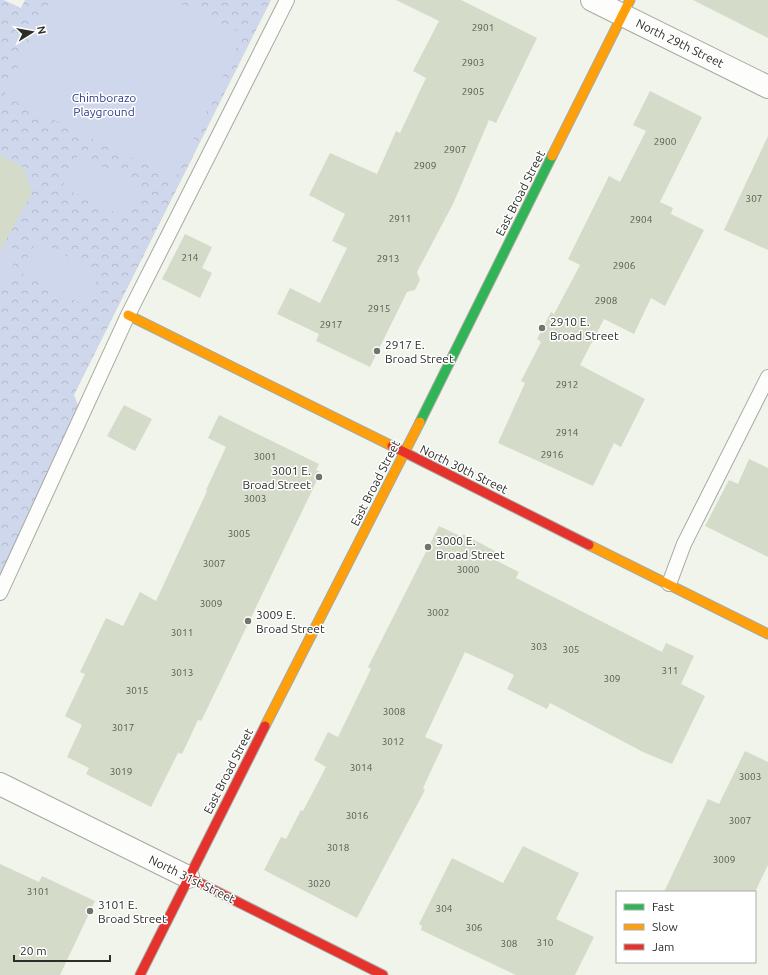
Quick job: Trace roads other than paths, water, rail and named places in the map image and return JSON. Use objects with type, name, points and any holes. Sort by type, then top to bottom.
[{"type":"main road","name":"East Broad Street","points":[[140,975],[188,877],[404,453],[626,8]]},
{"type":"main road","name":"North 30th Street","points":[[128,315],[768,634]]},
{"type":"main road","name":"North 31st Street","points":[[188,877],[383,975]]},
{"type":"street","name":"North 29th Street","points":[[592,0],[626,8],[768,87]]},
{"type":"street","name":"North 31st Street","points":[[0,784],[188,877]]},
{"type":"lane","points":[[0,593],[128,315],[287,0]]},
{"type":"lane","points":[[668,584],[684,544],[768,377]]},
{"type":"place","name":"2910 E. Broad Street","points":[[542,328]]},
{"type":"place","name":"2917 E. Broad Street","points":[[377,351]]},
{"type":"place","name":"3001 E. Broad Street","points":[[319,477]]},
{"type":"place","name":"3000 E. Broad Street","points":[[428,547]]},
{"type":"place","name":"3009 E. Broad Street","points":[[248,621]]},
{"type":"place","name":"3101 E. Broad Street","points":[[90,911]]},
{"type":"park label","name":"Chimborazo Playground","points":[[104,104]]}]
